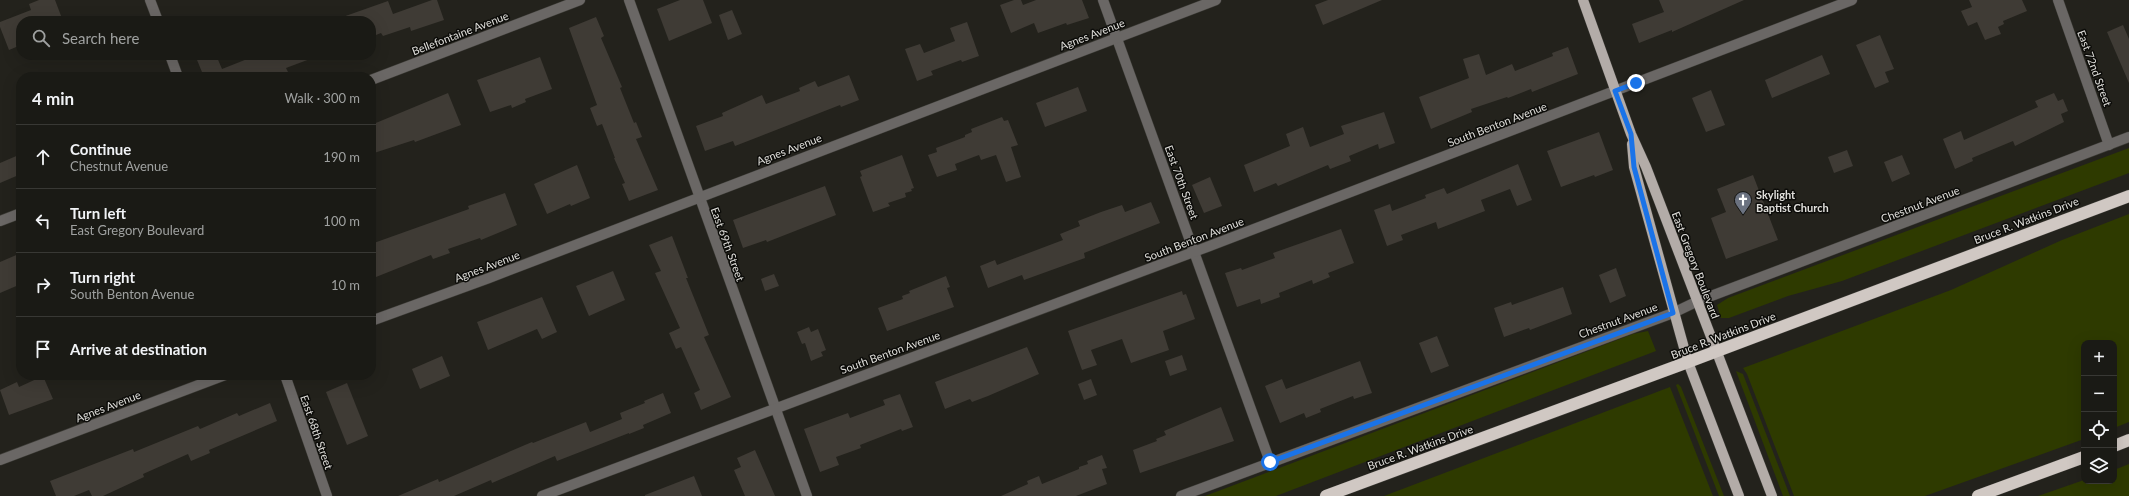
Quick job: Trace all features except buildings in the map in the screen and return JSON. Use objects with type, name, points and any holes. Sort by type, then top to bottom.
[{"type":"highway","name":"Bruce R. Watkins Drive","points":[[1326,496],[2129,196]]},
{"type":"highway","points":[[2117,445],[2129,440]]},
{"type":"highway","points":[[1978,496],[2081,458]]},
{"type":"main road","name":"East Gregory Boulevard","points":[[1583,0],[1631,134],[1646,167],[1772,496]]},
{"type":"main road","name":"East Gregory Boulevard","points":[[1631,134],[1634,167],[1673,313],[1688,362],[1740,496]]},
{"type":"street","points":[[150,0],[156,16]]},
{"type":"street","name":"Bellefontaine Avenue","points":[[376,78],[580,0]]},
{"type":"street","name":"East 69th Street","points":[[629,0],[698,197],[806,496]]},
{"type":"street","name":"East 70th Street","points":[[1103,0],[1270,462]]},
{"type":"street","name":"Agnes Avenue","points":[[376,319],[489,278],[1216,0]]},
{"type":"street","name":"South Benton Avenue","points":[[542,496],[1194,252],[1852,0]]},
{"type":"street","name":"East 72nd Street","points":[[2058,0],[2109,145]]},
{"type":"street","points":[[172,60],[176,72]]},
{"type":"street","name":"Chestnut Avenue","points":[[1181,496],[1673,313],[1698,301],[2129,137]]},
{"type":"street","points":[[0,221],[16,215]]},
{"type":"street","name":"Agnes Avenue","points":[[0,460],[212,380]]},
{"type":"street","name":"East 68th Street","points":[[287,380],[327,496]]},
{"type":"green space","points":[[2129,148],[2129,173],[1842,281],[1788,296],[1729,318],[1721,318],[1717,305],[1728,298]]},
{"type":"green space","points":[[2129,214],[2129,422],[2117,427],[2117,340],[2081,340],[2081,440],[1925,496],[1794,496],[1747,374],[1743,368],[1951,290],[2062,240]]},
{"type":"green space","points":[[1648,331],[1656,351],[1276,496],[1205,496],[1633,334]]},
{"type":"green space","points":[[1736,371],[1743,374],[1790,496],[1783,496]]},
{"type":"green space","points":[[1678,384],[1681,387],[1724,496],[1719,496],[1676,385]]},
{"type":"green space","points":[[1670,387],[1713,496],[1384,496]]},
{"type":"green space","points":[[2129,464],[2129,496],[2038,496],[2081,481],[2081,484],[2117,484],[2117,469]]},
{"type":"place","name":"Skylight Baptist Church","points":[[1743,215]]},
{"type":"route","points":[[1270,462],[1673,313],[1634,167],[1631,134],[1615,91],[1636,83]]}]
